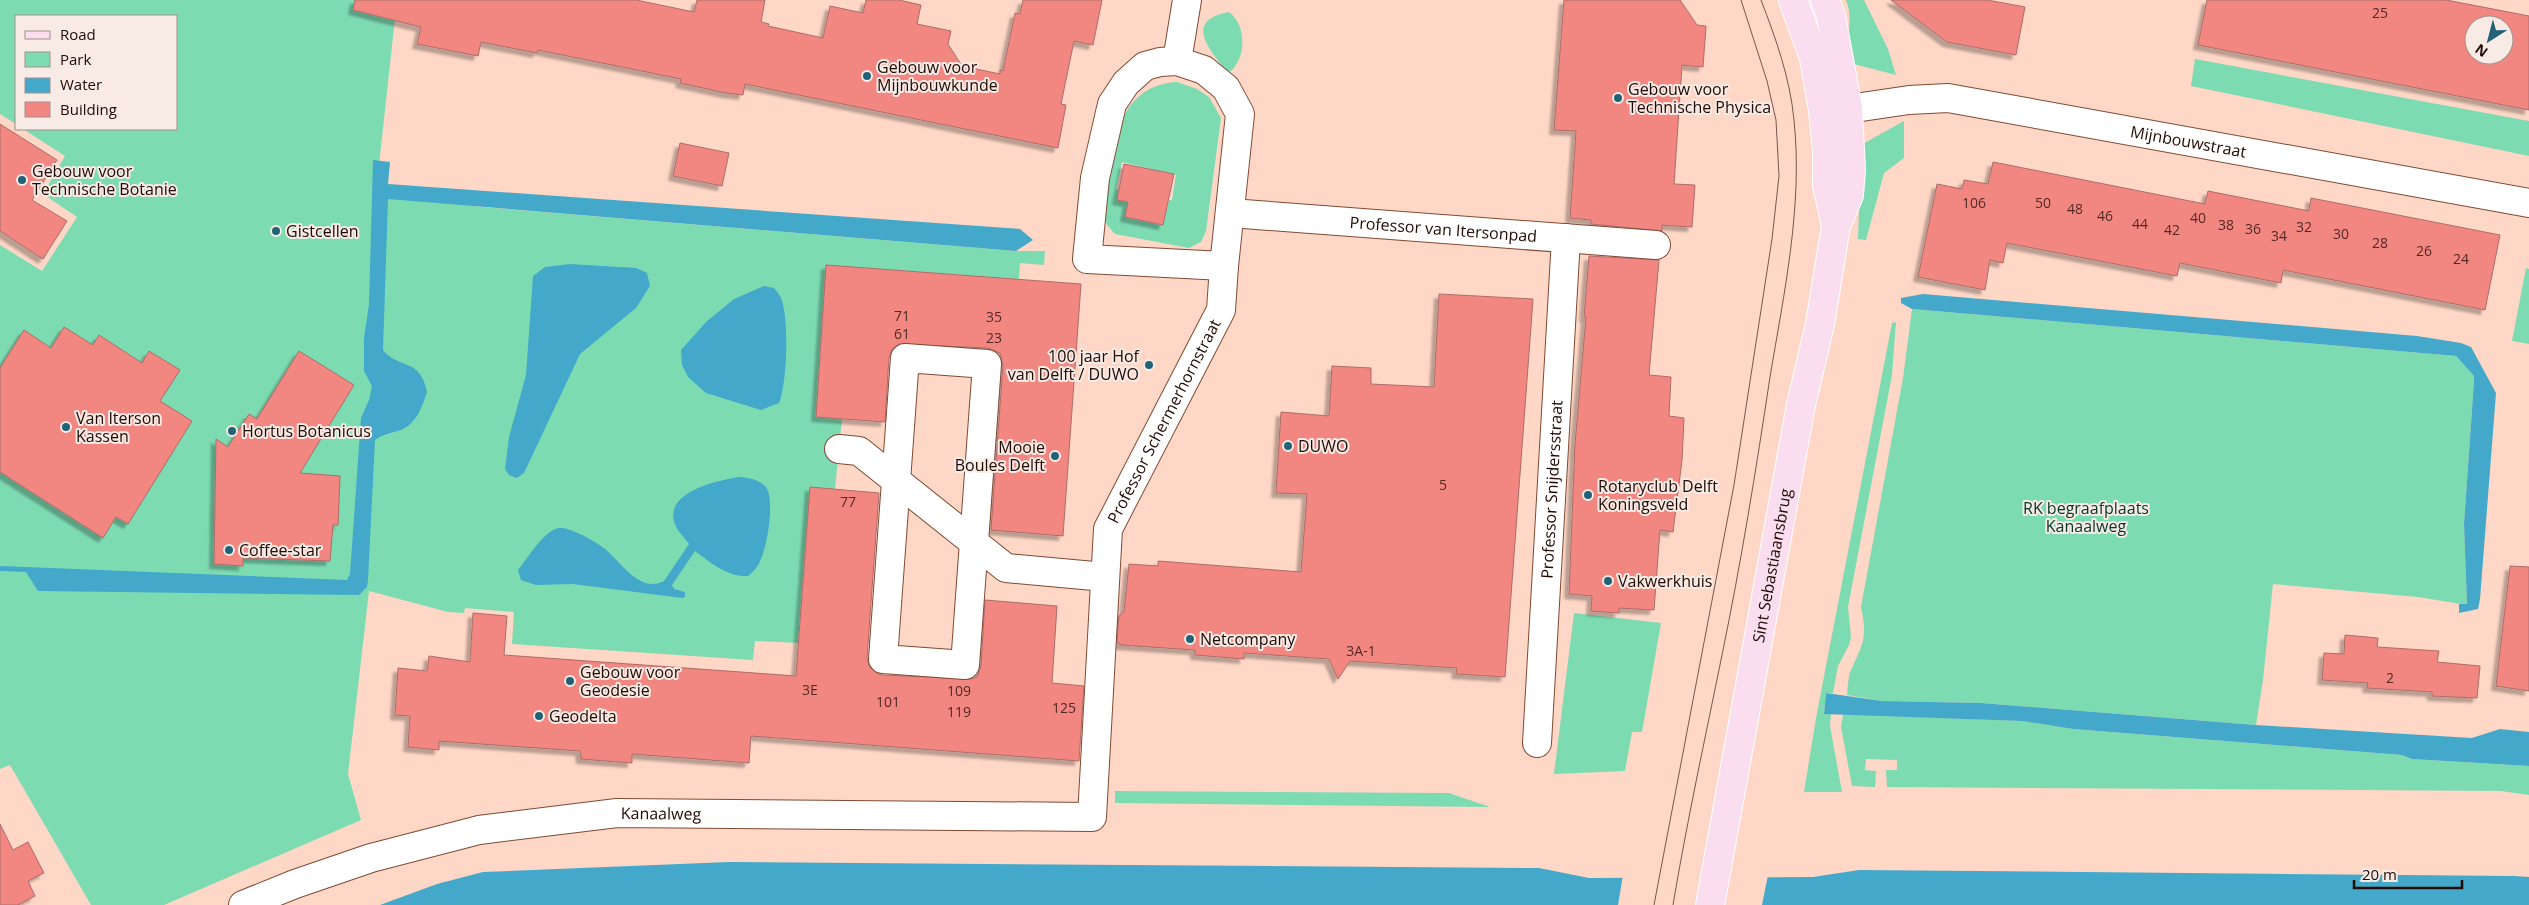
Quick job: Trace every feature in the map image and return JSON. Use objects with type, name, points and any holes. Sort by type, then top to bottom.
[{"type":"main road","points":[[1793,0],[1814,58],[1836,109]]},
{"type":"main road","points":[[1825,0],[1831,16],[1836,109]]},
{"type":"main road","name":"Sint Sebastiaansbrug","points":[[1710,905],[1801,405],[1820,324],[1836,226],[1849,195],[1851,170],[1836,109]]},
{"type":"street","points":[[1187,0],[1178,61],[1160,62],[1145,66],[1126,83],[1112,104],[1095,178],[1087,259],[1224,266]]},
{"type":"street","name":"Professor Schermerhornstraat","points":[[1092,817],[1108,529],[1221,310],[1240,114],[1226,88],[1219,82],[1204,70],[1178,61]]},
{"type":"street","name":"Mijnbouwstraat","points":[[1836,109],[1909,100],[1948,98],[2529,203]]},
{"type":"street","name":"Professor van Itersonpad","points":[[1230,212],[1656,245]]},
{"type":"street","name":"Professor Snijdersstraat","points":[[1537,743],[1566,238]]},
{"type":"street","points":[[905,358],[987,364],[965,665],[883,659],[896,481],[905,358]]},
{"type":"street","points":[[839,449],[859,451],[1006,568],[1105,577]]},
{"type":"street","name":"Kanaalweg","points":[[243,905],[295,884],[371,858],[480,830],[617,813],[1092,817]]},
{"type":"green space","name":"Hortus Botanicus","points":[[0,0],[397,0],[376,192],[482,207],[1016,251],[1045,251],[1044,265],[1020,263],[1019,279],[826,265],[816,417],[842,419],[835,489],[810,488],[798,643],[755,641],[753,660],[512,644],[514,612],[465,608],[464,613],[448,612],[369,591],[348,774],[361,820],[164,905],[91,905],[10,765],[0,769],[0,245],[42,271],[77,217],[43,194],[65,156],[25,130],[178,130],[178,15],[15,15],[15,123],[0,114]]},
{"type":"green space","points":[[1846,0],[1864,0],[1888,49],[1896,75],[1850,63],[1848,55],[1849,16]]},
{"type":"green space","points":[[1229,12],[1239,24],[1242,49],[1236,65],[1231,71],[1227,71],[1207,45],[1204,28],[1207,22],[1215,16]]},
{"type":"green space","points":[[2195,59],[2529,121],[2529,156],[2191,86]]},
{"type":"green space","points":[[1177,82],[1197,89],[1209,97],[1221,118],[1206,231],[1201,242],[1189,248],[1115,234],[1107,225],[1104,214],[1109,172],[1118,130],[1126,112],[1138,97],[1155,87]],"holes":[[[1122,162],[1176,175],[1172,200],[1169,200],[1163,225],[1125,217],[1128,202],[1117,200],[1119,190],[1116,189]]]},
{"type":"green space","points":[[1904,121],[1904,158],[1884,173],[1866,240],[1858,239],[1861,145]]},
{"type":"green space","points":[[2526,268],[2529,269],[2529,344],[2512,341]]},
{"type":"green space","name":"RK begraafplaats Kanaalweg","points":[[1912,309],[2456,356],[2474,376],[2464,524],[2467,605],[2418,597],[2273,584],[2263,680],[2256,725],[1981,703],[1882,701],[1847,695],[1850,674],[1863,639],[1864,626],[1861,607],[1903,378]]},
{"type":"green space","points":[[1896,322],[1892,375],[1848,607],[1851,637],[1838,666],[1833,693],[1826,693],[1824,713],[1831,714],[1830,726],[1842,792],[1804,792],[1816,718],[1892,323]]},
{"type":"green space","points":[[1574,613],[1661,623],[1642,732],[1632,732],[1625,771],[1554,774]]},
{"type":"green space","points":[[1843,714],[2022,721],[2073,729],[2402,755],[2412,759],[2529,766],[2529,795],[2501,791],[1887,787],[1886,770],[1897,770],[1897,760],[1866,759],[1865,770],[1876,771],[1875,787],[1852,786],[1841,727]]},
{"type":"green space","points":[[1115,791],[1449,793],[1490,807],[1115,803]]},
{"type":"water","points":[[373,160],[390,162],[388,184],[1020,229],[1033,240],[1016,251],[388,199],[383,350],[389,356],[408,365],[419,373],[424,381],[427,392],[421,409],[407,427],[375,440],[368,580],[367,587],[359,595],[38,591],[26,572],[0,571],[0,566],[347,580],[350,574],[361,418],[369,400],[372,386],[364,371],[364,338],[369,304]]},
{"type":"water","points":[[570,264],[636,268],[647,273],[650,286],[636,308],[580,354],[524,473],[517,478],[509,475],[505,469],[509,437],[526,375],[533,276],[545,267]]},
{"type":"water","points":[[764,286],[774,288],[781,299],[786,323],[786,352],[784,382],[779,403],[761,410],[706,393],[688,377],[682,365],[681,350],[706,322],[734,299]]},
{"type":"water","points":[[1923,294],[2417,336],[2461,343],[2471,347],[2496,393],[2478,609],[2459,613],[2459,604],[2467,604],[2464,524],[2474,376],[2456,356],[1912,309],[1901,303],[1901,298]]},
{"type":"water","points":[[739,477],[753,479],[765,486],[770,501],[768,534],[763,554],[757,567],[748,576],[726,572],[695,551],[672,585],[674,589],[685,592],[685,597],[682,598],[573,584],[536,585],[521,580],[518,570],[534,548],[553,530],[562,528],[598,544],[639,580],[655,584],[664,581],[689,544],[678,530],[674,521],[674,511],[678,502],[696,489],[708,484]]},
{"type":"water","points":[[1826,693],[1882,701],[1981,703],[2256,725],[2472,738],[2500,729],[2529,732],[2529,766],[2412,759],[2402,755],[2073,729],[2022,721],[1824,714]]},
{"type":"water","points":[[729,862],[1539,868],[1589,878],[1813,877],[1859,870],[2514,876],[2529,877],[2529,905],[380,905],[437,884],[483,872]]},
{"type":"pier","points":[[1623,875],[1768,875],[1762,905],[1618,905]]},
{"type":"building","name":"Gebouw voor Mijnbouwkunde","points":[[355,0],[636,0],[694,12],[697,0],[765,0],[761,22],[769,24],[768,26],[823,38],[830,6],[863,13],[866,0],[899,0],[921,5],[917,24],[951,31],[948,44],[962,66],[1000,74],[1000,70],[1003,71],[1015,13],[1020,14],[1023,0],[1102,0],[1093,45],[1074,41],[1061,104],[1066,105],[1058,148],[745,84],[743,95],[726,93],[680,83],[681,79],[538,50],[537,53],[481,42],[478,56],[417,44],[421,27],[353,10]]},
{"type":"building","name":"Gebouw voor Technische Physica","points":[[1564,0],[1680,0],[1697,25],[1706,26],[1703,67],[1682,65],[1674,184],[1695,185],[1692,227],[1662,225],[1662,231],[1591,224],[1591,220],[1570,218],[1576,131],[1554,130]]},
{"type":"building","points":[[1891,0],[1987,0],[2025,7],[2016,55],[1947,42]]},
{"type":"building","points":[[2207,0],[2446,0],[2529,16],[2529,110],[2198,45]]},
{"type":"building","name":"Gebouw voor Technische Botanie","points":[[0,124],[57,160],[32,200],[67,221],[43,259],[0,231]]},
{"type":"building","points":[[680,143],[729,153],[722,186],[673,176]]},
{"type":"building","points":[[1993,162],[2205,204],[2208,191],[2309,211],[2311,198],[2500,235],[2485,310],[2283,270],[2281,283],[2180,263],[2177,276],[2007,243],[2003,263],[1990,260],[1985,290],[1918,277],[1937,184],[1962,189],[1964,180],[1988,184]]},
{"type":"building","points":[[1124,164],[1174,174],[1163,225],[1125,217],[1128,202],[1117,200]]},
{"type":"building","points":[[1589,256],[1659,260],[1649,375],[1671,377],[1669,416],[1684,418],[1682,460],[1673,532],[1660,530],[1654,610],[1619,608],[1619,613],[1591,611],[1592,596],[1569,594],[1575,444],[1586,317],[1584,317]]},
{"type":"building","points":[[826,265],[1081,284],[1063,536],[991,530],[1003,365],[1000,353],[988,348],[899,344],[892,349],[889,357],[885,422],[816,417]]},
{"type":"building","points":[[1439,294],[1533,299],[1505,677],[1456,674],[1457,668],[1350,661],[1338,679],[1329,659],[1244,653],[1244,659],[1195,655],[1195,650],[1121,645],[1117,641],[1119,616],[1124,612],[1129,564],[1158,566],[1158,561],[1301,572],[1307,494],[1276,493],[1281,412],[1329,416],[1332,366],[1371,368],[1371,384],[1434,387]]},
{"type":"building","name":"Van Iterson Kassen","points":[[64,327],[93,345],[99,335],[142,363],[149,351],[180,370],[160,401],[192,421],[128,524],[116,517],[103,538],[0,472],[0,368],[24,330],[51,348]]},
{"type":"building","points":[[299,351],[354,385],[300,473],[340,476],[338,525],[333,525],[330,561],[243,558],[243,566],[214,564],[216,439],[228,447],[249,414],[257,419]]},
{"type":"building","points":[[810,487],[879,493],[867,658],[869,666],[875,672],[882,675],[971,679],[977,677],[981,666],[985,600],[1057,606],[1052,683],[1084,686],[1079,761],[751,736],[749,763],[632,754],[632,763],[581,759],[580,751],[439,741],[439,750],[408,747],[410,716],[395,715],[398,668],[427,671],[429,656],[470,662],[473,613],[507,616],[504,655],[796,676]]},
{"type":"building","points":[[2510,566],[2529,567],[2529,691],[2496,686]]},
{"type":"building","points":[[2345,635],[2378,638],[2377,647],[2439,651],[2437,662],[2480,666],[2477,698],[2432,696],[2432,692],[2367,688],[2368,683],[2322,680],[2324,653],[2344,654]]},
{"type":"building","points":[[0,824],[13,850],[28,842],[44,873],[28,881],[35,896],[18,905],[0,905]]},
{"type":"tram line","points":[[1654,905],[1734,485],[1772,239],[1779,176],[1776,120],[1767,81],[1741,0]]},
{"type":"tram line","points":[[1673,905],[1742,551],[1791,249],[1796,185],[1794,120],[1782,59],[1761,0]]},
{"type":"place","name":"Gebouw voor Mijnbouwkunde","points":[[867,76]]},
{"type":"place","name":"Gebouw voor Technische Physica","points":[[1618,98]]},
{"type":"place","name":"Gebouw voor Technische Botanie","points":[[22,180]]},
{"type":"place","name":"Gistcellen","points":[[276,231]]},
{"type":"place","name":"100 jaar Hof van Delft / DUWO","points":[[1149,365]]},
{"type":"place","name":"Van Iterson Kassen","points":[[66,427]]},
{"type":"place","name":"Hortus Botanicus","points":[[232,431]]},
{"type":"place","name":"DUWO","points":[[1288,446]]},
{"type":"place","name":"Mooie Boules Delft","points":[[1055,456]]},
{"type":"place","name":"Rotaryclub Delft Koningsveld","points":[[1588,495]]},
{"type":"place","name":"Coffee-star","points":[[229,550]]},
{"type":"place","name":"Vakwerkhuis","points":[[1608,581]]},
{"type":"place","name":"Netcompany","points":[[1190,639]]},
{"type":"place","name":"Gebouw voor Geodesie","points":[[570,681]]},
{"type":"place","name":"Geodelta","points":[[539,716]]}]
